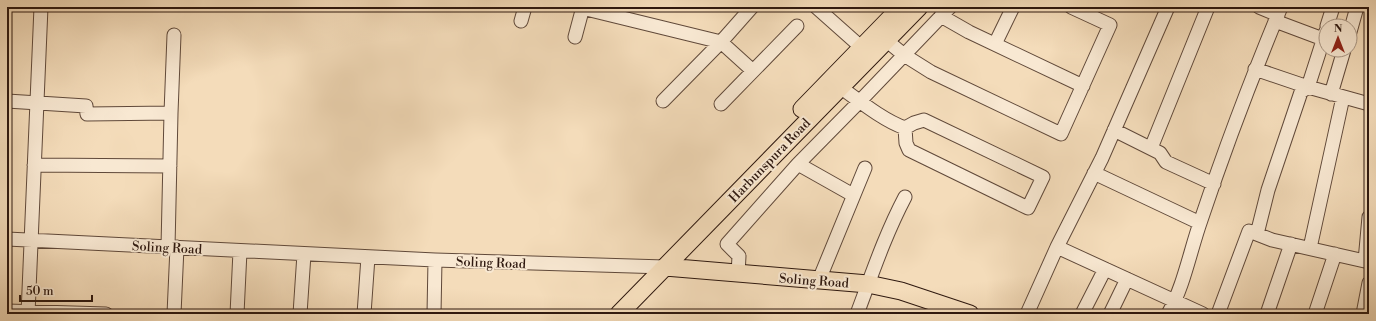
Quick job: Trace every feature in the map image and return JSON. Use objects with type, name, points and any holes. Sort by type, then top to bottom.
[{"type":"main road","name":"Harbunspura Road","points":[[619,314],[659,267],[861,47],[901,7]]},
{"type":"main road","name":"Harbunspura Road","points":[[605,314],[659,267],[919,7]]},
{"type":"main road","name":"Soling Road","points":[[659,267],[868,284],[901,291],[970,314]]},
{"type":"street","points":[[28,313],[41,7]]},
{"type":"street","points":[[521,21],[525,7]]},
{"type":"street","points":[[663,101],[721,42],[752,7]]},
{"type":"street","points":[[816,7],[861,47]]},
{"type":"street","points":[[995,44],[1013,7]]},
{"type":"street","points":[[886,40],[904,55],[931,72],[1061,134],[1110,25],[1071,7]]},
{"type":"street","points":[[1027,314],[1114,130],[1168,7]]},
{"type":"street","points":[[1151,148],[1208,7]]},
{"type":"street","points":[[1259,7],[1318,32]]},
{"type":"street","points":[[1331,18],[1334,7]]},
{"type":"street","points":[[1354,18],[1357,7]]},
{"type":"street","points":[[1364,7],[1369,9]]},
{"type":"street","points":[[575,37],[582,8],[721,42],[753,71]]},
{"type":"street","points":[[738,274],[739,256],[727,244],[798,164],[945,12],[968,32],[1083,86]]},
{"type":"street","points":[[1168,314],[1175,302],[1200,223],[1255,69],[1278,14]]},
{"type":"street","points":[[721,104],[797,26]]},
{"type":"street","points":[[174,35],[170,166],[174,314]]},
{"type":"street","points":[[1257,234],[1268,190],[1301,92],[1308,87],[1318,56]]},
{"type":"street","points":[[1310,248],[1343,58]]},
{"type":"street","points":[[1255,69],[1337,96],[1369,104]]},
{"type":"street","points":[[840,87],[905,128]]},
{"type":"street","points":[[7,101],[86,106],[87,114],[171,113]]},
{"type":"street","points":[[924,120],[1043,177],[1028,208],[909,150],[904,136],[905,128],[924,120]]},
{"type":"street","points":[[1114,130],[1160,153],[1166,162],[1214,184]]},
{"type":"street","points":[[798,164],[853,195]]},
{"type":"street","points":[[34,165],[170,166]]},
{"type":"street","points":[[819,280],[865,168]]},
{"type":"street","points":[[1094,173],[1200,223]]},
{"type":"street","points":[[857,314],[886,236],[905,197]]},
{"type":"street","points":[[1218,314],[1249,231],[1272,240],[1367,262],[1369,217]]},
{"type":"street","name":"Soling Road","points":[[7,239],[435,260],[659,267]]},
{"type":"street","points":[[1267,314],[1291,244]]},
{"type":"street","points":[[1057,248],[1203,314]]},
{"type":"street","points":[[237,314],[240,250]]},
{"type":"street","points":[[300,314],[304,254]]},
{"type":"street","points":[[1315,314],[1335,254]]},
{"type":"street","points":[[364,314],[368,257]]},
{"type":"street","points":[[434,314],[435,260]]},
{"type":"street","points":[[1082,314],[1105,269]]},
{"type":"street","points":[[1110,314],[1127,279]]},
{"type":"street","points":[[1363,314],[1369,283]]},
{"type":"street","points":[[7,310],[28,313],[106,314]]}]
